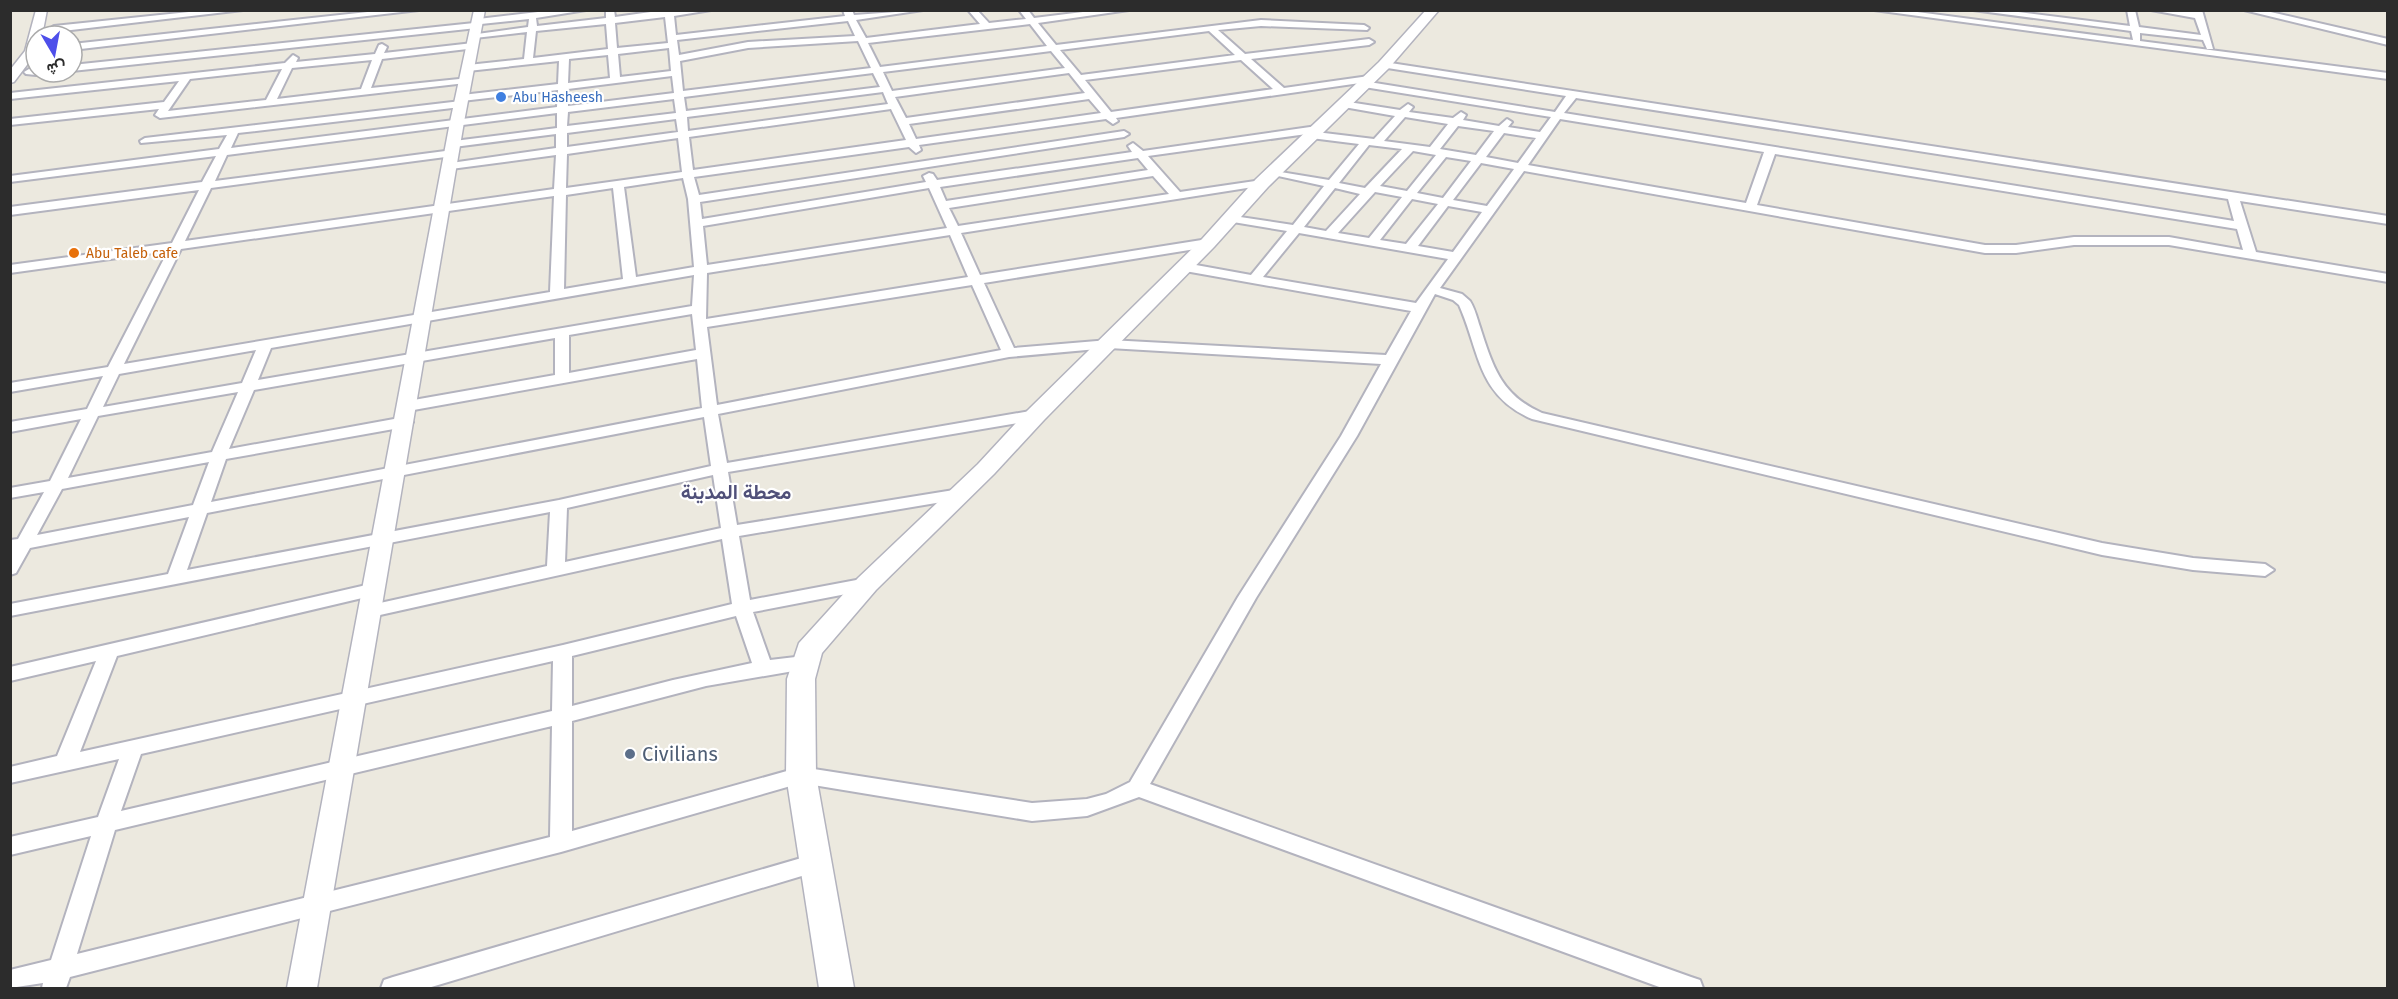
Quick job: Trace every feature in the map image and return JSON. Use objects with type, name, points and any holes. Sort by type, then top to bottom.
[{"type":"main road","points":[[836,988],[801,775],[801,680],[808,650],[867,584],[960,494],[1185,267],[1268,178],[1372,76],[1433,10]]},
{"type":"street","points":[[84,25],[239,10]]},
{"type":"street","points":[[84,46],[415,10]]},
{"type":"street","points":[[10,96],[380,56],[534,13],[582,10]]},
{"type":"street","points":[[84,67],[384,35],[477,28],[531,29],[610,16],[707,10]]},
{"type":"street","points":[[10,179],[222,152],[463,94],[528,61],[614,51],[849,14],[919,10]]},
{"type":"street","points":[[972,10],[987,27]]},
{"type":"street","points":[[1023,10],[1052,48],[1176,195]]},
{"type":"street","points":[[674,59],[757,44],[862,40],[1125,10]]},
{"type":"street","points":[[1878,10],[2388,76]]},
{"type":"street","points":[[1977,10],[2207,38]]},
{"type":"street","points":[[2068,10],[2069,35]]},
{"type":"street","points":[[2130,10],[2138,44]]},
{"type":"street","points":[[2155,10],[2199,14],[2212,54]]},
{"type":"street","points":[[2248,10],[2388,42]]},
{"type":"street","points":[[218,31],[229,12]]},
{"type":"street","points":[[669,12],[688,174],[694,199],[701,270],[699,317],[710,409],[742,608],[763,666]]},
{"type":"street","points":[[1999,12],[2001,26]]},
{"type":"street","points":[[528,61],[534,13]]},
{"type":"street","points":[[849,14],[978,279],[1009,353]]},
{"type":"street","points":[[610,16],[615,80]]},
{"type":"street","points":[[160,115],[365,91],[463,94],[563,108],[1251,23],[1365,28]]},
{"type":"street","points":[[269,47],[280,25]]},
{"type":"street","points":[[302,988],[357,696],[383,537],[397,471],[463,94],[477,28]]},
{"type":"street","points":[[1211,28],[1280,90]]},
{"type":"street","points":[[752,29],[757,44]]},
{"type":"street","points":[[365,91],[380,56],[384,35]]},
{"type":"street","points":[[10,211],[453,154],[562,130],[681,115],[1369,42]]},
{"type":"street","points":[[270,102],[301,44]]},
{"type":"street","points":[[558,295],[564,57]]},
{"type":"street","points":[[10,79],[24,63]]},
{"type":"street","points":[[145,141],[234,131],[463,94],[563,87],[676,73]]},
{"type":"street","points":[[1254,280],[1331,184],[1439,73]]},
{"type":"street","points":[[10,269],[1372,76],[1439,73],[2388,220]]},
{"type":"street","points":[[1372,76],[1420,93],[1471,102],[2242,226]]},
{"type":"street","points":[[131,163],[160,115],[187,77]]},
{"type":"street","points":[[10,90],[24,78]]},
{"type":"street","points":[[1372,242],[1487,80]]},
{"type":"street","points":[[1409,249],[1448,202],[1532,88]]},
{"type":"street","points":[[10,981],[561,843],[801,775],[1032,812],[1050,812],[1115,801],[1137,788],[1247,597],[1349,436],[1419,308],[1434,290],[1454,256],[1522,167],[1573,94]]},
{"type":"street","points":[[902,122],[1093,95]]},
{"type":"street","points":[[1342,104],[1543,136]]},
{"type":"street","points":[[10,122],[167,105]]},
{"type":"street","points":[[453,154],[561,151],[893,106]]},
{"type":"street","points":[[10,569],[17,545],[56,485],[234,131]]},
{"type":"street","points":[[696,224],[933,184],[1139,153],[1314,132],[1480,159],[1985,249],[2016,249],[2074,241],[2158,241],[2250,253],[2388,278]]},
{"type":"street","points":[[694,199],[1124,134]]},
{"type":"street","points":[[1329,235],[1410,147]]},
{"type":"street","points":[[1750,208],[1770,151]]},
{"type":"street","points":[[943,205],[1157,172]]},
{"type":"street","points":[[10,388],[701,270],[1176,195],[1268,178],[1331,184],[1490,210]]},
{"type":"street","points":[[618,184],[630,282]]},
{"type":"street","points":[[2233,196],[2250,253]]},
{"type":"street","points":[[1231,218],[1454,256]]},
{"type":"street","points":[[10,427],[562,334],[978,279],[1208,243]]},
{"type":"street","points":[[1185,267],[1419,308]]},
{"type":"street","points":[[1434,290],[1455,296],[1465,304],[1482,354],[1503,396],[1517,409],[1537,416],[2102,549],[2193,564],[2265,570]]},
{"type":"street","points":[[562,334],[562,378]]},
{"type":"street","points":[[17,545],[710,409],[1009,353],[1109,344],[1391,360]]},
{"type":"street","points":[[176,577],[219,455],[265,345]]},
{"type":"street","points":[[10,493],[219,455],[562,378],[704,353]]},
{"type":"street","points":[[10,610],[559,505],[719,470],[1036,415]]},
{"type":"street","points":[[371,611],[729,532],[960,494]]},
{"type":"street","points":[[556,571],[559,505]]},
{"type":"street","points":[[10,775],[357,696],[564,652],[742,608],[867,584]]},
{"type":"street","points":[[10,674],[375,589]]},
{"type":"street","points":[[65,763],[110,649]]},
{"type":"street","points":[[561,843],[564,652]]},
{"type":"street","points":[[10,846],[562,716],[709,678],[763,666],[804,663]]},
{"type":"street","points":[[54,988],[106,823],[133,748]]},
{"type":"street","points":[[1137,788],[1691,988]]},
{"type":"street","points":[[393,988],[815,863]]},
{"type":"place","name":"Abu Hasheesh","points":[[501,97]]},
{"type":"place","name":"Abu Taleb cafe","points":[[74,253]]},
{"type":"place","name":"Civilians","points":[[630,754]]},
{"type":"district","name":"محطة المدينة","points":[[736,492]]}]
